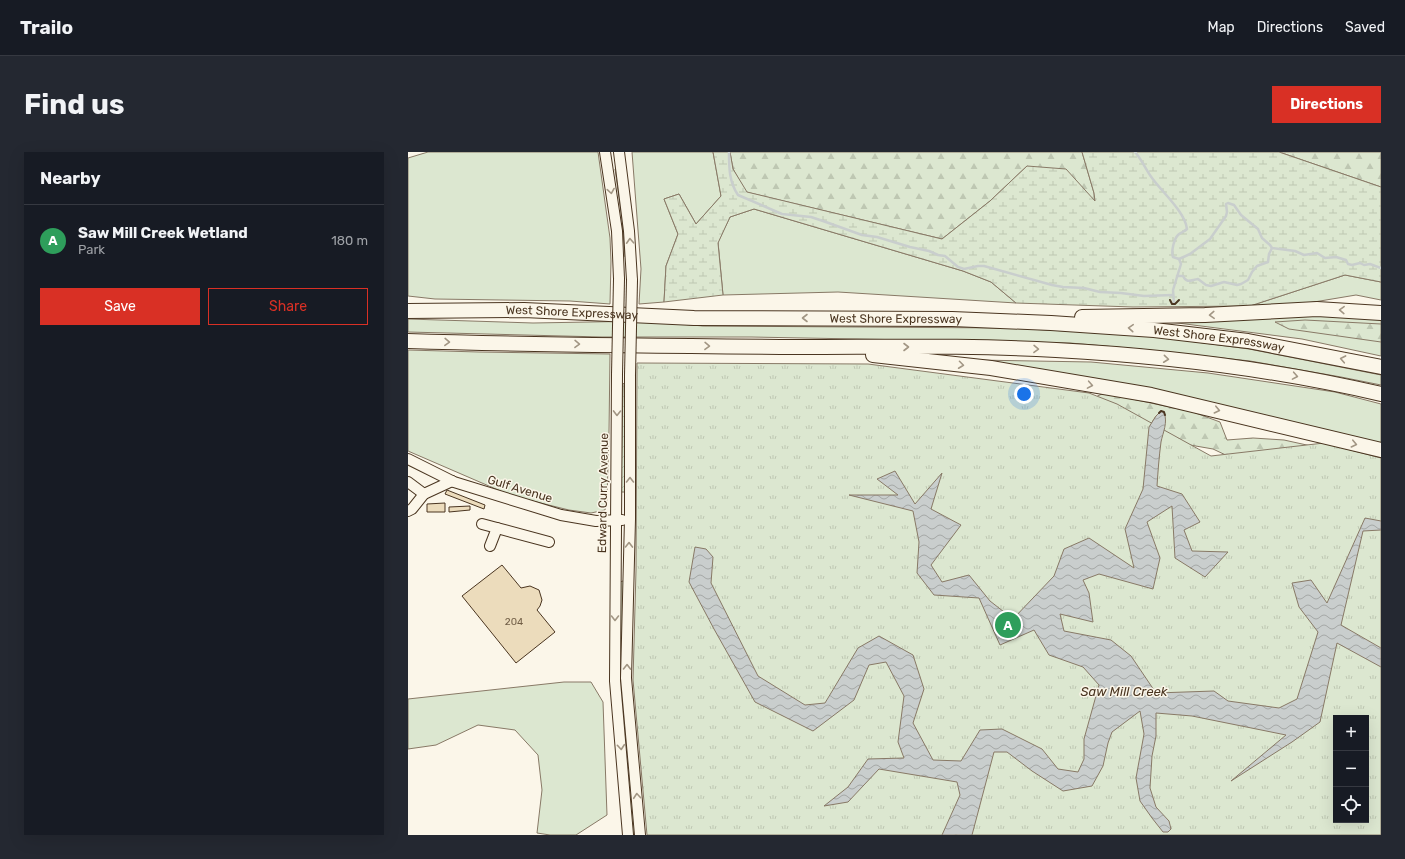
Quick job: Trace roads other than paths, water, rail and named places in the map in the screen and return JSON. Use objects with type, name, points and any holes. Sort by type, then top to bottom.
[{"type":"highway","points":[[408,301],[437,306],[524,310]]},
{"type":"highway","points":[[952,318],[1205,315],[1317,309],[1381,313]]},
{"type":"highway","name":"West Shore Expressway","points":[[408,310],[524,310],[694,318],[952,318],[1154,330],[1248,341],[1381,367]]},
{"type":"highway","name":"West Shore Expressway","points":[[408,341],[797,347],[942,347],[1055,350],[1152,357],[1246,368],[1338,384],[1381,394]]},
{"type":"highway","points":[[797,347],[991,368],[1152,395],[1381,450]]},
{"type":"street","name":"Edward Curry Avenue","points":[[606,152],[617,231],[619,279],[615,520],[615,681],[628,835]]},
{"type":"street","points":[[620,152],[629,231],[632,280],[630,375],[630,519],[626,678],[640,835]]},
{"type":"street","name":"Gulf Avenue","points":[[408,459],[452,481],[561,516],[596,522],[630,519]]},
{"type":"street","points":[[408,511],[412,509],[424,494],[452,481]]},
{"type":"street","points":[[408,482],[424,494]]},
{"type":"street","points":[[482,524],[549,542]]},
{"type":"street","points":[[490,546],[497,528]]},
{"type":"water","name":"Saw Mill Creek","points":[[1161,411],[1164,412],[1165,424],[1161,442],[1157,486],[1182,494],[1200,522],[1184,530],[1192,551],[1228,552],[1205,577],[1175,558],[1172,506],[1147,522],[1160,558],[1153,589],[1099,574],[1083,580],[1089,593],[1093,622],[1060,614],[1064,631],[1111,640],[1131,656],[1156,693],[1214,691],[1228,701],[1279,708],[1297,699],[1318,632],[1299,607],[1292,583],[1311,580],[1327,603],[1365,518],[1381,521],[1381,530],[1363,531],[1341,625],[1381,648],[1381,667],[1337,643],[1320,722],[1231,781],[1286,735],[1192,716],[1156,713],[1156,736],[1152,756],[1150,788],[1156,807],[1169,821],[1171,829],[1168,832],[1163,832],[1140,801],[1136,778],[1144,734],[1140,711],[1112,732],[1103,766],[1092,786],[1063,791],[1032,771],[1007,752],[994,752],[972,835],[942,835],[960,795],[957,782],[879,769],[848,802],[824,806],[848,787],[868,759],[904,758],[898,742],[904,696],[886,662],[869,665],[854,700],[813,731],[755,702],[689,582],[695,547],[706,549],[713,557],[711,583],[758,676],[805,705],[825,703],[858,648],[879,636],[913,655],[924,689],[913,723],[933,760],[961,761],[980,730],[1002,729],[1042,749],[1058,769],[1078,772],[1084,759],[1084,739],[1099,685],[1083,667],[1049,655],[1034,630],[1000,645],[979,598],[934,595],[917,573],[919,542],[913,511],[849,495],[898,495],[877,479],[895,471],[915,504],[942,473],[931,509],[961,525],[931,565],[942,582],[969,575],[990,601],[1013,619],[1054,576],[1064,549],[1089,538],[1134,568],[1125,529],[1143,489],[1149,427]]},
{"type":"waterway","points":[[729,152],[729,169],[731,180],[738,195],[782,214],[811,217],[862,235],[877,237],[929,251],[945,256],[958,267],[964,269],[984,266],[1052,285],[1084,288],[1100,292],[1144,296],[1173,295]]},
{"type":"waterway","points":[[1135,152],[1152,178],[1178,209],[1187,229],[1179,234],[1174,242],[1172,254],[1173,257],[1179,259],[1181,264],[1173,290],[1174,304]]},
{"type":"waterway","points":[[1179,259],[1190,254],[1210,239],[1226,216],[1226,204],[1228,203],[1234,205],[1241,215],[1258,229],[1262,238],[1272,248],[1295,251],[1304,255],[1317,253],[1325,258],[1336,257],[1346,260],[1348,264],[1352,265],[1360,263],[1364,265],[1370,264],[1381,268]]},
{"type":"waterway","points":[[1177,276],[1183,276],[1188,281],[1198,279],[1206,285],[1211,286],[1224,282],[1237,285],[1241,284],[1248,280],[1257,266],[1268,262],[1269,254],[1272,248]]},
{"type":"place","name":"Saw Mill Creek Wetland","points":[[1008,625]]}]
